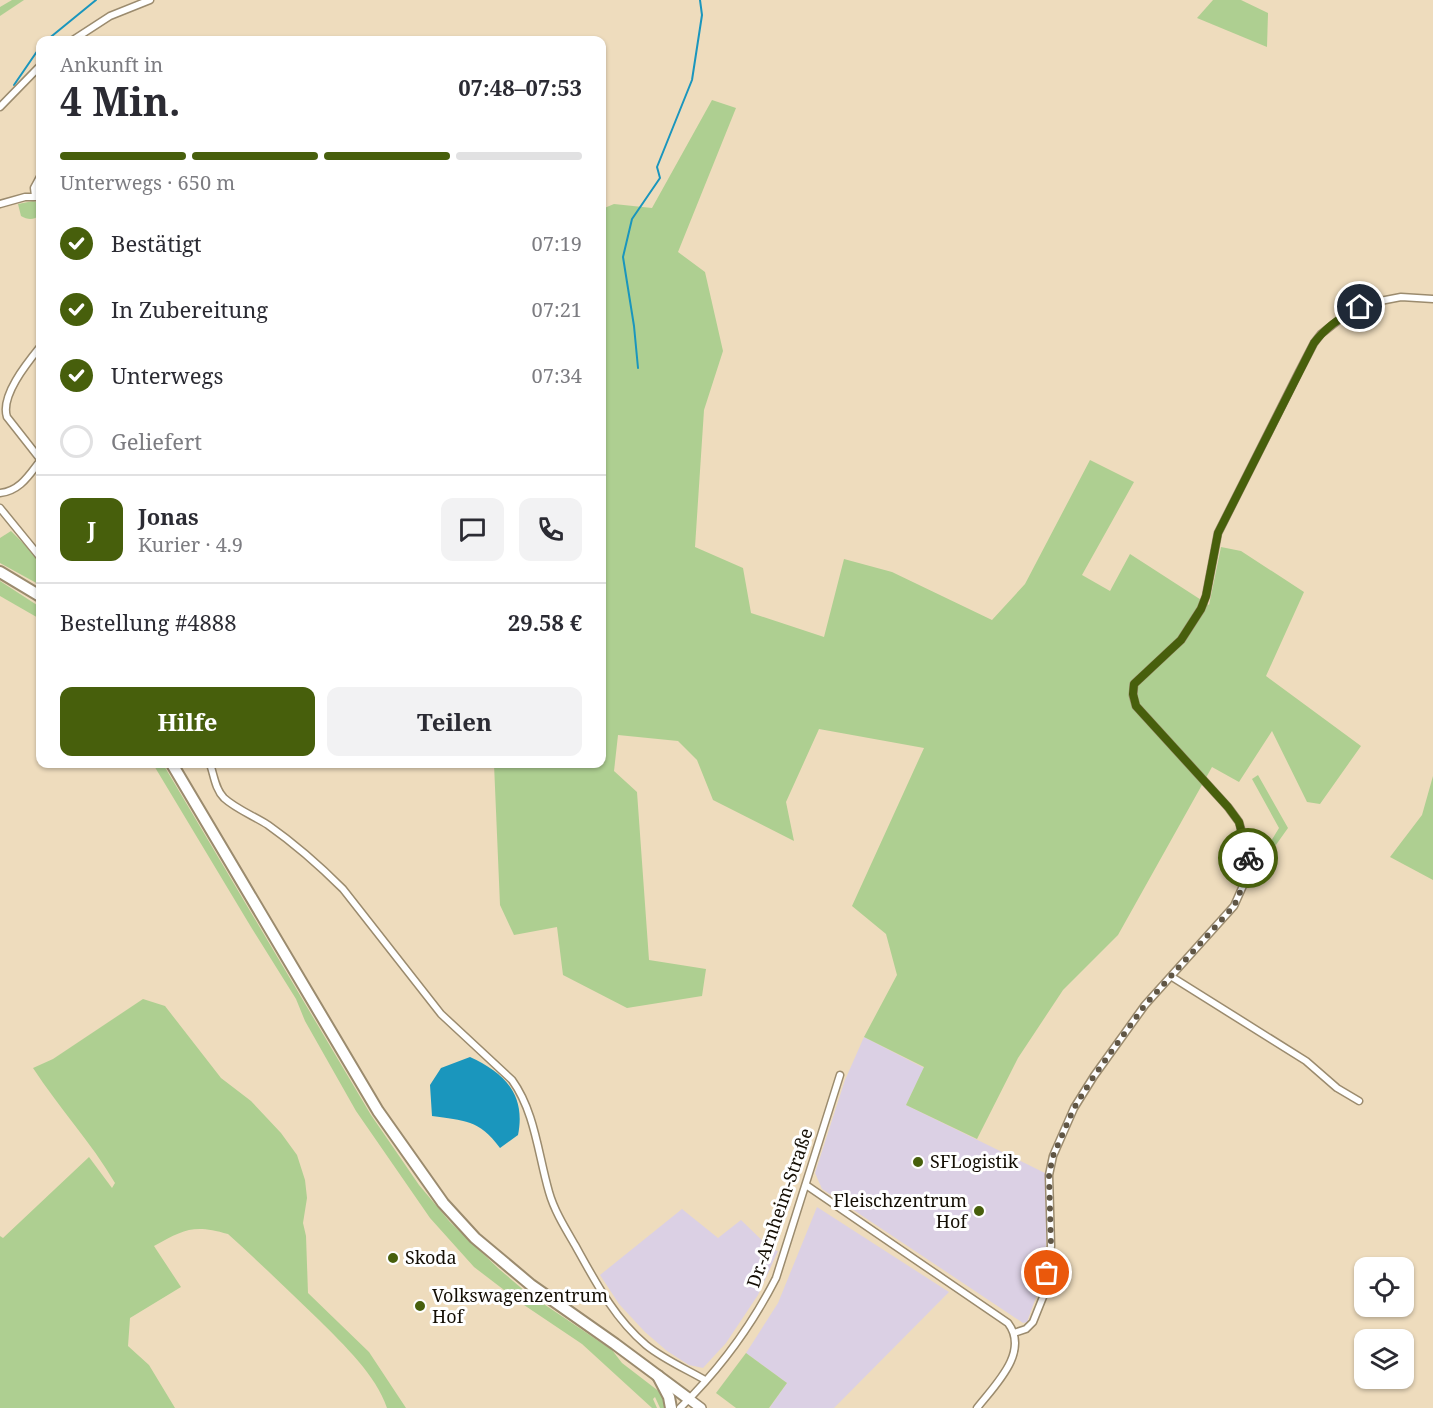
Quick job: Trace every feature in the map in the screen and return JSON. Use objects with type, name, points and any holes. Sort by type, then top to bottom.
[{"type":"highway","points":[[0,572],[36,594]]},
{"type":"highway","points":[[174,768],[378,1111],[443,1203],[475,1238],[519,1276],[689,1399]]},
{"type":"highway","points":[[656,1373],[669,1396],[671,1408]]},
{"type":"main road","points":[[689,1399],[701,1408]]},
{"type":"street","points":[[79,36],[110,16],[150,0]]},
{"type":"street","points":[[0,107],[36,70]]},
{"type":"street","points":[[0,204],[15,199],[36,197]]},
{"type":"street","points":[[1345,292],[1360,307]]},
{"type":"street","points":[[1014,1333],[1026,1329],[1033,1322],[1043,1297],[1051,1246],[1049,1175],[1053,1156],[1074,1108],[1145,1005],[1234,906],[1246,879],[1248,858],[1239,822],[1136,706],[1133,694],[1134,684],[1181,640],[1201,609],[1206,596],[1218,533],[1321,333],[1335,321],[1360,307],[1375,302],[1401,297],[1433,300]]},
{"type":"street","points":[[36,353],[7,398],[5,409],[8,417],[36,455]]},
{"type":"street","points":[[0,493],[18,487],[36,465]]},
{"type":"street","points":[[0,508],[36,552]]},
{"type":"street","points":[[211,768],[214,780],[225,798],[309,856],[343,889],[441,1014],[512,1080],[521,1092],[527,1107],[550,1196],[564,1227],[593,1278],[616,1313],[647,1346],[705,1380]]},
{"type":"street","points":[[1172,976],[1306,1061],[1337,1088],[1359,1101]]},
{"type":"street","name":"Dr.-Arnheim-Straße","points":[[680,1408],[746,1329],[776,1278],[840,1075]]},
{"type":"street","points":[[806,1185],[1008,1323],[1017,1341],[1015,1353],[1000,1379],[977,1408]]},
{"type":"shaded area","points":[[864,1037],[924,1068],[906,1105],[1047,1174],[1045,1257],[1039,1289],[1027,1322],[1023,1323],[822,1189],[815,1173],[845,1080]]},
{"type":"shaded area","points":[[817,1207],[949,1292],[834,1408],[771,1408],[787,1383],[746,1353],[778,1303]]},
{"type":"shaded area","points":[[682,1209],[718,1238],[741,1220],[771,1249],[778,1251],[758,1295],[726,1343],[703,1368],[689,1365],[667,1351],[645,1332],[619,1304],[600,1275]]},
{"type":"green space","points":[[12,0],[24,0],[0,16],[0,7]]},
{"type":"green space","points":[[1213,0],[1241,0],[1268,13],[1267,47],[1197,18]]},
{"type":"green space","points":[[712,100],[736,108],[678,252],[705,272],[723,351],[704,410],[695,547],[743,568],[751,613],[824,637],[844,559],[892,572],[992,620],[1025,584],[1090,460],[1134,482],[1082,575],[1110,591],[1130,554],[1209,605],[1221,547],[1241,551],[1304,592],[1266,676],[1361,746],[1320,804],[1307,802],[1272,731],[1239,782],[1212,767],[1118,935],[1063,990],[1018,1058],[977,1139],[906,1105],[924,1067],[864,1037],[897,975],[886,934],[852,906],[924,748],[819,729],[786,802],[794,841],[713,800],[697,760],[678,741],[618,735],[614,771],[637,792],[649,960],[706,969],[702,996],[627,1008],[563,975],[557,927],[514,935],[500,905],[494,768],[606,768],[606,207],[614,204],[652,208]]},
{"type":"green space","points":[[36,202],[36,217],[31,219],[21,216],[18,204]]},
{"type":"green space","points":[[11,531],[36,556],[36,583],[0,563],[0,538]]},
{"type":"green space","points":[[0,581],[36,604],[36,617],[0,596]]},
{"type":"green space","points":[[155,768],[165,768],[371,1115],[419,1185],[450,1222],[499,1269],[526,1292],[612,1350],[622,1363],[665,1396],[667,1408],[660,1408],[655,1397],[653,1399],[657,1408],[652,1408],[582,1344],[521,1303],[474,1267],[430,1218],[356,1111],[305,1021],[296,999]]},
{"type":"green space","points":[[1258,775],[1288,828],[1266,859],[1262,856],[1279,828],[1252,779]]},
{"type":"green space","points":[[1433,776],[1433,880],[1390,857],[1422,815]]},
{"type":"green space","points":[[143,999],[165,1006],[221,1078],[251,1101],[281,1133],[297,1155],[305,1180],[307,1198],[303,1223],[306,1236],[308,1293],[369,1352],[406,1408],[387,1408],[375,1384],[349,1350],[228,1234],[198,1229],[182,1232],[154,1246],[181,1287],[130,1318],[128,1346],[149,1365],[175,1408],[0,1408],[0,1236],[3,1238],[89,1157],[112,1188],[115,1183],[96,1153],[33,1068],[53,1059]]},
{"type":"green space","points":[[746,1353],[787,1383],[769,1408],[736,1408],[716,1393]]},
{"type":"water","points":[[470,1057],[503,1078],[516,1097],[520,1121],[518,1135],[500,1148],[478,1126],[432,1116],[430,1085],[441,1068]]},
{"type":"waterway","points":[[52,36],[96,0]]},
{"type":"waterway","points":[[638,368],[623,257],[632,219],[660,178],[657,167],[692,80],[702,15],[700,0]]},
{"type":"waterway","points":[[14,85],[36,53]]},
{"type":"way so far","points":[[1047,1273],[1051,1246],[1049,1175],[1053,1156],[1074,1108],[1145,1005],[1234,906],[1246,879],[1248,858]]},
{"type":"place","name":"SFLogistik","points":[[918,1162]]},
{"type":"place","name":"Fleischzentrum Hof","points":[[979,1211]]},
{"type":"place","name":"Skoda","points":[[393,1258]]},
{"type":"place","name":"Volkswagenzentrum Hof","points":[[420,1306]]},
{"type":"route","points":[[1248,858],[1239,822],[1136,706],[1133,694],[1134,684],[1181,640],[1201,609],[1206,596],[1218,533],[1314,343],[1321,333],[1335,321],[1360,307]]}]
